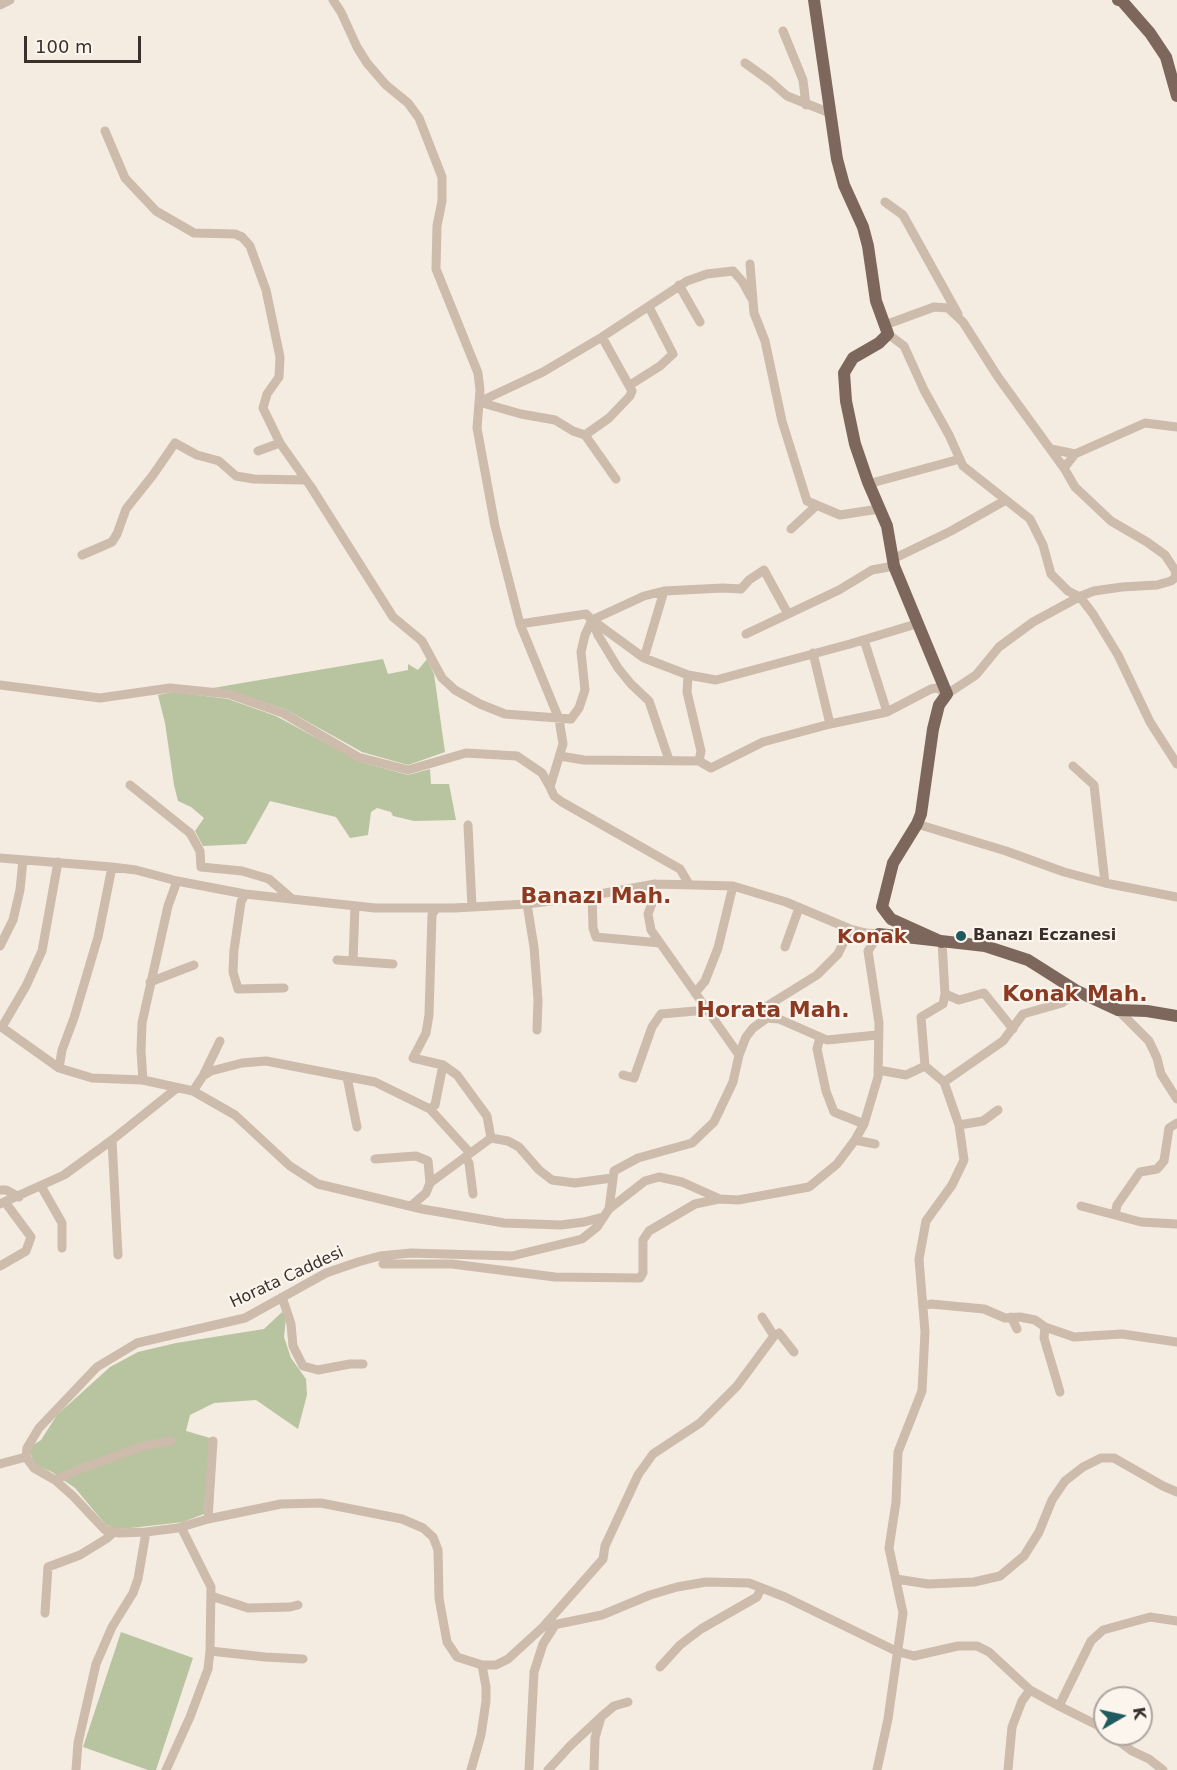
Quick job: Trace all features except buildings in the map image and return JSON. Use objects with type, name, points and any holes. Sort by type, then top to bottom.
[{"type":"main road","points":[[814,0],[837,159],[844,185],[868,246],[876,301],[886,330],[879,343],[853,358],[844,373],[846,400],[855,444],[868,484],[887,526],[893,563],[916,624],[947,694],[939,705],[933,729],[921,814],[893,862],[882,907],[891,919],[942,942]]},
{"type":"main road","points":[[1118,0],[1150,33],[1166,57],[1177,96]]},
{"type":"main road","points":[[873,934],[985,946],[1028,960],[1077,991],[1118,1010],[1147,1011],[1177,1016]]},
{"type":"street","points":[[0,5],[10,0]]},
{"type":"street","points":[[333,0],[367,63],[386,85],[408,103],[419,118],[442,177],[442,201],[436,226],[436,269],[478,373],[477,428],[495,526],[520,624],[559,719],[563,744],[550,787]]},
{"type":"street","points":[[783,32],[803,80],[806,105]]},
{"type":"street","points":[[745,63],[787,96],[830,113]]},
{"type":"street","points":[[105,131],[125,178],[156,212],[194,233],[235,234],[242,237],[250,246],[266,290],[280,357],[279,377],[267,394],[263,408],[280,443],[393,617],[422,642],[442,678],[455,690],[480,704],[505,714],[571,719],[579,708],[585,690],[581,652],[592,620],[644,596],[664,591],[741,589],[749,580],[764,570],[788,614]]},
{"type":"street","points":[[560,756],[584,760],[699,761],[711,768],[764,741],[887,712],[931,689],[937,688],[947,694],[976,675],[999,647],[1034,622],[1080,597],[1104,590],[1157,585],[1177,577],[1165,555],[1111,521],[1074,487],[1064,468],[962,321],[903,215],[885,202]]},
{"type":"street","points":[[750,264],[754,313],[765,341],[782,421],[807,501],[840,515],[879,509]]},
{"type":"street","points":[[479,402],[543,372],[603,337],[679,285],[707,274],[733,271],[742,281],[752,299]]},
{"type":"street","points":[[679,285],[700,322]]},
{"type":"street","points":[[630,385],[674,354],[649,307]]},
{"type":"street","points":[[962,321],[948,308],[934,307],[886,330],[904,346],[963,466],[1030,519],[1043,545],[1051,574],[1068,591],[1080,597],[1093,614],[1118,655],[1150,722],[1177,764]]},
{"type":"street","points":[[585,435],[609,418],[632,391],[603,337]]},
{"type":"street","points":[[479,402],[521,414],[555,420],[585,435],[616,479]]},
{"type":"street","points":[[1064,468],[1075,454],[1145,423],[1177,427]]},
{"type":"street","points":[[82,555],[112,542],[126,508],[175,443],[197,455],[219,461],[236,476],[254,479],[306,480]]},
{"type":"street","points":[[258,451],[280,443]]},
{"type":"street","points":[[1051,449],[1075,454]]},
{"type":"street","points":[[868,484],[960,459]]},
{"type":"street","points":[[746,634],[839,590],[872,570],[893,563],[1006,500]]},
{"type":"street","points":[[790,529],[816,506]]},
{"type":"street","points":[[644,657],[664,591]]},
{"type":"street","points":[[520,624],[586,614],[644,657],[688,675],[716,680],[916,624]]},
{"type":"street","points":[[592,620],[598,635],[618,668],[649,701],[656,716],[669,760]]},
{"type":"street","points":[[864,640],[887,712]]},
{"type":"street","points":[[813,653],[830,724]]},
{"type":"street","points":[[688,675],[687,692],[701,751],[699,761]]},
{"type":"street","points":[[0,685],[100,698],[170,688],[229,694],[283,713],[358,757],[408,770],[466,753],[518,756],[542,773],[554,796],[562,802],[680,869],[690,884]]},
{"type":"street","points":[[1073,766],[1094,785],[1105,883]]},
{"type":"street","points":[[130,785],[190,833],[200,851],[201,867],[243,871],[269,879],[293,899]]},
{"type":"street","points":[[917,824],[1006,851],[1064,872],[1105,883],[1177,897]]},
{"type":"street","points":[[468,825],[472,907]]},
{"type":"street","points":[[0,858],[136,870],[177,881],[245,894],[375,908],[527,904],[655,884],[733,886],[799,908],[850,929],[873,934],[868,951],[879,1023],[878,1077],[864,1124],[855,1140],[837,1164],[809,1187],[738,1200],[720,1199],[695,1204],[648,1231],[644,1240],[643,1273],[640,1278],[555,1277],[452,1264],[383,1264]]},
{"type":"street","points":[[0,946],[13,920],[20,890],[23,860]]},
{"type":"street","points":[[58,862],[42,951],[26,986],[1,1027],[59,1068],[92,1078],[143,1080],[193,1091],[235,1115],[290,1166],[318,1184],[411,1206],[504,1223],[561,1225],[603,1217]]},
{"type":"street","points":[[59,1068],[62,1050],[98,937],[112,867]]},
{"type":"street","points":[[143,1080],[142,1023],[168,906],[177,881]]},
{"type":"street","points":[[655,884],[654,898],[648,914],[651,930],[739,1054]]},
{"type":"street","points":[[695,993],[705,981],[718,948],[733,886]]},
{"type":"street","points":[[245,894],[241,902],[234,950],[233,972],[238,989],[284,988]]},
{"type":"street","points":[[592,895],[593,928],[596,937],[660,943]]},
{"type":"street","points":[[527,904],[534,947],[538,1000],[537,1030]]},
{"type":"street","points":[[353,961],[355,906]]},
{"type":"street","points":[[436,908],[432,915],[426,1033],[413,1058],[443,1065],[457,1075],[487,1116],[491,1138]]},
{"type":"street","points":[[785,947],[799,908]]},
{"type":"street","points":[[767,1018],[767,1006],[817,975],[838,954],[850,929]]},
{"type":"street","points":[[877,1770],[888,1719],[903,1613],[889,1548],[896,1502],[898,1452],[922,1391],[925,1332],[919,1259],[926,1221],[952,1185],[964,1160],[959,1125],[944,1082],[925,1066],[921,1017],[943,1004],[945,994],[942,942]]},
{"type":"street","points":[[337,960],[393,964]]},
{"type":"street","points":[[150,982],[194,965]]},
{"type":"street","points":[[944,1082],[1003,1041],[1023,1014],[1062,1003],[1077,991]]},
{"type":"street","points":[[945,994],[959,1000],[984,993],[1013,1029]]},
{"type":"street","points":[[623,1075],[634,1078],[652,1027],[661,1014],[707,1010]]},
{"type":"street","points":[[1118,1010],[1149,1041],[1161,1074],[1177,1100]]},
{"type":"street","points":[[609,1209],[614,1172],[638,1158],[693,1143],[714,1122],[733,1082],[739,1054],[746,1036],[767,1018],[779,1019],[827,1041],[878,1035]]},
{"type":"street","points":[[820,1038],[817,1050],[826,1091],[834,1112],[864,1124]]},
{"type":"street","points":[[193,1091],[220,1041]]},
{"type":"street","points":[[202,1076],[210,1071],[234,1065],[266,1061],[375,1082],[430,1109],[468,1155],[473,1194]]},
{"type":"street","points":[[430,1109],[435,1105],[443,1065]]},
{"type":"street","points":[[878,1070],[906,1075],[925,1066]]},
{"type":"street","points":[[347,1077],[357,1127]]},
{"type":"street","points":[[0,1266],[26,1251],[31,1237],[3,1203],[64,1175],[177,1088]]},
{"type":"street","points":[[959,1125],[983,1121],[998,1110]]},
{"type":"street","points":[[1115,1215],[1117,1205],[1140,1172],[1157,1169],[1164,1161],[1169,1128],[1177,1123]]},
{"type":"street","points":[[430,1183],[491,1138],[508,1141],[519,1147],[539,1170],[552,1180],[574,1183],[612,1178]]},
{"type":"street","points":[[112,1140],[118,1255]]},
{"type":"street","points":[[855,1140],[875,1144]]},
{"type":"street","points":[[375,1159],[416,1156],[428,1161],[430,1183],[426,1193],[411,1206]]},
{"type":"street","name":"Horata Caddesi","points":[[26,1457],[27,1448],[39,1428],[98,1367],[137,1343],[245,1318],[326,1273],[381,1256],[411,1253],[512,1256],[582,1239],[597,1227],[609,1209],[645,1181],[659,1177],[682,1182],[720,1199]]},
{"type":"street","points":[[41,1186],[62,1223],[62,1248]]},
{"type":"street","points":[[0,1190],[6,1190],[18,1197]]},
{"type":"street","points":[[1081,1206],[1142,1222],[1177,1224]]},
{"type":"street","points":[[282,1296],[291,1324],[293,1346],[303,1366],[318,1370],[363,1364]]},
{"type":"street","points":[[923,1306],[931,1304],[984,1310],[1005,1317],[1035,1320],[1074,1337],[1122,1334],[1177,1342]]},
{"type":"street","points":[[762,1317],[774,1336]]},
{"type":"street","points":[[1011,1317],[1017,1329]]},
{"type":"street","points":[[1045,1326],[1044,1338],[1060,1392]]},
{"type":"street","points":[[0,1464],[26,1457],[34,1468],[55,1480],[105,1530],[114,1532],[146,1532],[181,1527],[281,1504],[321,1503],[402,1519],[423,1528],[434,1537],[438,1550],[439,1598],[447,1642],[457,1657],[482,1665],[496,1665],[508,1659],[543,1628],[603,1559],[605,1546],[638,1475],[653,1454],[700,1423],[737,1386],[774,1336],[779,1334],[794,1352]]},
{"type":"street","points":[[208,1519],[213,1441]]},
{"type":"street","points":[[55,1480],[144,1446],[171,1442]]},
{"type":"street","points":[[896,1579],[928,1584],[974,1582],[1000,1576],[1024,1556],[1039,1532],[1052,1500],[1065,1481],[1083,1467],[1101,1458],[1114,1458],[1177,1492]]},
{"type":"street","points":[[166,1770],[183,1735],[204,1678],[210,1650],[211,1587],[181,1527]]},
{"type":"street","points":[[45,1613],[48,1567],[80,1555],[114,1532]]},
{"type":"street","points":[[76,1770],[78,1743],[96,1664],[112,1627],[134,1593],[146,1532]]},
{"type":"street","points":[[881,1560],[892,1565]]},
{"type":"street","points":[[543,1628],[602,1615],[650,1595],[678,1587],[706,1582],[749,1583],[785,1597],[896,1651],[914,1656],[958,1646],[977,1646],[989,1652],[1030,1690],[1093,1723]]},
{"type":"street","points":[[660,1667],[680,1645],[701,1629],[757,1597],[760,1588]]},
{"type":"street","points":[[211,1596],[248,1608],[298,1605]]},
{"type":"street","points":[[1059,1706],[1091,1641],[1103,1630],[1150,1617],[1177,1621]]},
{"type":"street","points":[[529,1770],[534,1672],[543,1644],[555,1625]]},
{"type":"street","points":[[210,1650],[303,1659]]},
{"type":"street","points":[[471,1770],[482,1735],[486,1701],[482,1665]]},
{"type":"street","points":[[1008,1770],[1012,1727],[1022,1701],[1030,1690]]},
{"type":"street","points":[[548,1770],[601,1718],[614,1707],[628,1702]]},
{"type":"street","points":[[594,1770],[595,1738],[601,1718]]},
{"type":"street","points":[[1125,1746],[1163,1770]]},
{"type":"green space","points":[[383,659],[388,674],[408,670],[408,664],[418,670],[427,659],[434,674],[445,752],[408,765],[362,752],[285,709],[232,691],[213,688]]},
{"type":"green space","points":[[173,692],[228,699],[276,716],[361,762],[408,775],[430,769],[431,784],[449,784],[456,820],[414,821],[393,816],[391,812],[377,808],[371,812],[368,835],[350,838],[336,817],[270,801],[246,844],[203,846],[195,831],[204,818],[191,807],[178,801],[174,785],[165,723],[158,695]]},
{"type":"green space","points":[[282,1312],[286,1317],[284,1337],[291,1358],[306,1379],[307,1395],[298,1429],[256,1400],[214,1403],[190,1415],[186,1431],[210,1438],[204,1514],[183,1522],[114,1528],[106,1525],[75,1488],[52,1472],[36,1465],[30,1452],[33,1445],[41,1440],[57,1415],[110,1367],[138,1352],[176,1343],[264,1329]]},
{"type":"green space","points":[[121,1632],[193,1658],[156,1770],[148,1770],[83,1747]]},
{"type":"place","name":"Banazı Eczanesi","points":[[961,936]]},
{"type":"district","name":"Banazı Mah.","points":[[596,897]]},
{"type":"district","name":"Konak","points":[[872,938]]},
{"type":"district","name":"Konak Mah.","points":[[1075,995]]},
{"type":"district","name":"Horata Mah.","points":[[773,1011]]}]
